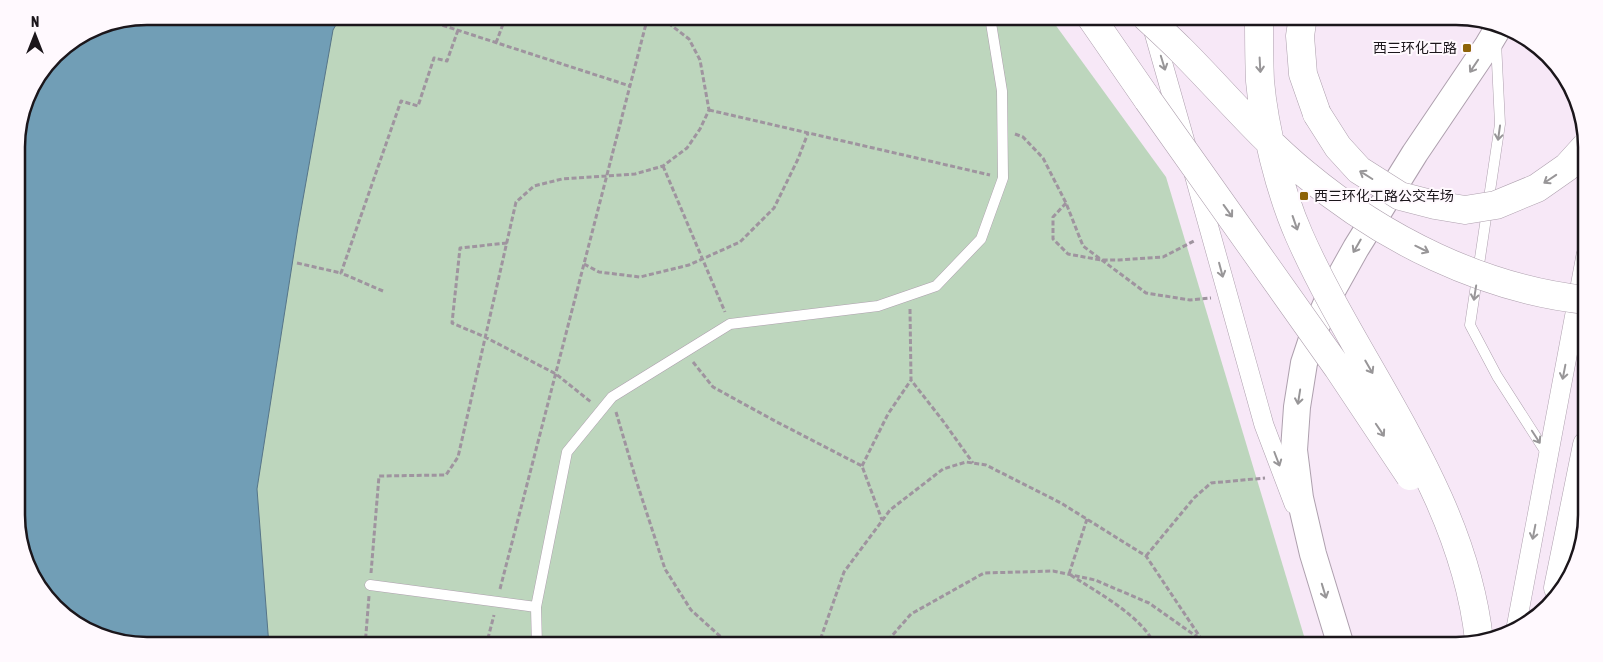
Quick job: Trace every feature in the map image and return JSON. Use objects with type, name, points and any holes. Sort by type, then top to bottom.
[{"type":"highway","points":[[1096,25],[1321,344],[1419,489],[1450,561],[1470,636]]},
{"type":"highway","points":[[1154,25],[1242,115],[1303,172],[1363,217],[1398,237],[1459,267],[1513,286],[1578,299]]},
{"type":"highway","points":[[1259,25],[1260,82],[1265,114],[1277,169],[1298,233],[1321,282],[1396,414],[1444,510],[1460,550],[1477,615],[1479,635]]},
{"type":"highway","points":[[1302,25],[1300,36],[1303,74],[1317,114],[1338,147],[1360,170],[1400,196],[1465,210],[1496,205],[1537,188],[1567,167],[1578,155]]},
{"type":"highway","points":[[1560,578],[1578,486]]},
{"type":"main road","points":[[1338,637],[1313,554],[1300,498],[1294,450],[1297,408],[1304,363],[1316,327],[1332,291],[1356,248],[1414,153],[1496,31]]},
{"type":"street","points":[[1152,25],[1264,425],[1313,554]]},
{"type":"street","points":[[1517,621],[1578,297]]},
{"type":"lane","points":[[537,637],[536,607],[567,452],[612,397],[730,324],[878,306],[936,286],[981,239],[1003,178],[1002,91],[991,25]]},
{"type":"lane","points":[[1498,32],[1500,124],[1470,325],[1497,376],[1548,456]]},
{"type":"lane","points":[[370,585],[536,607]]},
{"type":"path","points":[[442,25],[630,86]]},
{"type":"path","points":[[496,42],[503,25]]},
{"type":"path","points":[[488,637],[646,25]]},
{"type":"path","points":[[366,637],[379,476],[446,475],[458,457],[516,202],[534,186],[562,179],[635,174],[663,166],[687,148],[709,110],[700,60],[689,39],[671,25]]},
{"type":"path","points":[[341,273],[401,101],[418,106],[434,58],[447,62],[458,30]]},
{"type":"path","points":[[709,110],[1003,178]]},
{"type":"path","points":[[1003,130],[1024,137],[1042,158],[1066,203],[1083,246],[1101,260],[1146,293],[1190,300],[1228,296]]},
{"type":"path","points":[[584,264],[599,272],[640,277],[689,265],[740,242],[774,208],[798,160],[808,133]]},
{"type":"path","points":[[663,166],[730,324]]},
{"type":"path","points":[[1066,203],[1054,218],[1053,239],[1068,254],[1101,260],[1163,257],[1210,233]]},
{"type":"path","points":[[507,243],[460,248],[452,323],[485,337],[556,374],[601,410]]},
{"type":"path","points":[[296,263],[341,273],[383,290]]},
{"type":"path","points":[[909,295],[911,380],[973,463]]},
{"type":"path","points":[[685,352],[713,387],[862,466],[882,521]]},
{"type":"path","points":[[862,466],[888,414],[911,380]]},
{"type":"path","points":[[612,397],[637,483],[665,568],[691,610],[720,637]]},
{"type":"path","points":[[821,637],[844,572],[890,510],[943,469],[966,462],[986,465],[1061,503],[1146,556],[1201,637]]},
{"type":"path","points":[[1146,556],[1194,498],[1211,483],[1283,476]]},
{"type":"path","points":[[1069,574],[1087,519]]},
{"type":"path","points":[[891,637],[911,614],[984,573],[1053,571],[1095,580],[1149,602],[1199,637]]},
{"type":"path","points":[[1069,574],[1126,611],[1151,637]]},
{"type":"green space","points":[[139,25],[1056,25],[1166,177],[1304,637],[147,637],[108,631],[79,616],[55,595],[38,569],[31,554],[25,523],[25,139],[31,108],[41,86],[67,55],[93,38],[108,31]]},
{"type":"water","points":[[139,25],[336,25],[333,30],[298,227],[257,489],[268,637],[131,636],[108,631],[93,624],[67,607],[46,583],[31,554],[25,523],[25,139],[31,108],[41,86],[61,61],[79,46],[108,31],[124,27]]},
{"type":"place","name":"西三环化工路","points":[[1467,48]]},
{"type":"place","name":"西三环化工路公交车场","points":[[1304,196]]}]
